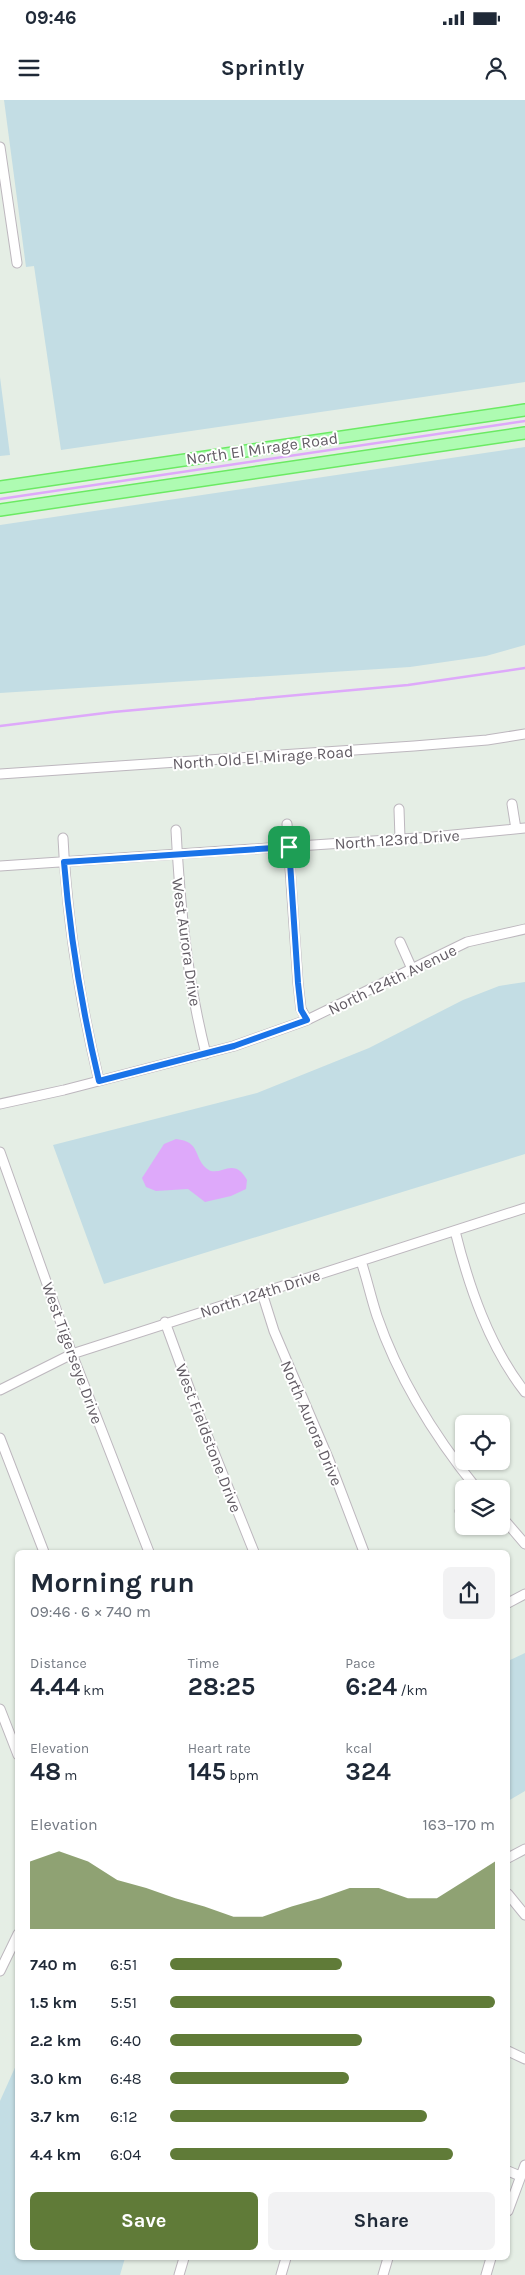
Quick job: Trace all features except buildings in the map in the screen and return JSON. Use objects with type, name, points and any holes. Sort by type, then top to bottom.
[{"type":"main road","name":"North El Mirage Road","points":[[0,487],[525,410]]},
{"type":"main road","name":"North El Mirage Road","points":[[0,510],[525,433]]},
{"type":"street","points":[[0,148],[17,262]]},
{"type":"street","points":[[0,217],[10,216]]},
{"type":"street","name":"North Old El Mirage Road","points":[[0,774],[423,746],[487,740],[525,734]]},
{"type":"street","points":[[512,804],[520,828]]},
{"type":"street","points":[[399,809],[400,838]]},
{"type":"street","points":[[287,824],[298,983],[301,1010],[307,1020]]},
{"type":"street","name":"North 123rd Drive","points":[[0,866],[432,837],[520,828]]},
{"type":"street","name":"West Aurora Drive","points":[[176,830],[187,956],[206,1054]]},
{"type":"street","points":[[63,838],[68,914],[80,996],[99,1081]]},
{"type":"street","name":"North 124th Avenue","points":[[0,1104],[206,1054],[307,1020],[467,942],[525,929]]},
{"type":"street","points":[[400,942],[412,969]]},
{"type":"street","name":"West Tigerseye Drive","points":[[0,1152],[72,1354],[148,1550]]},
{"type":"street","name":"North 124th Drive","points":[[0,1390],[72,1354],[165,1322],[262,1293],[525,1208]]},
{"type":"street","points":[[454,1231],[470,1285],[492,1337],[525,1392]]},
{"type":"street","points":[[361,1261],[377,1316],[397,1364],[421,1411],[470,1480]]},
{"type":"street","name":"North Aurora Drive","points":[[262,1293],[274,1331],[329,1460],[363,1550]]},
{"type":"street","name":"West Fieldstone Drive","points":[[165,1322],[199,1415],[253,1550]]},
{"type":"street","points":[[0,1438],[43,1550]]},
{"type":"street","points":[[510,1526],[525,1544]]},
{"type":"street","points":[[510,1602],[525,1594]]},
{"type":"street","points":[[0,1709],[15,1746]]},
{"type":"street","points":[[510,1857],[525,1849]]},
{"type":"street","points":[[510,1896],[525,1915]]},
{"type":"street","points":[[0,1971],[15,1940]]},
{"type":"street","points":[[510,2052],[525,2059]]},
{"type":"street","points":[[510,2205],[525,2165]]},
{"type":"street","points":[[510,2172],[520,2176]]},
{"type":"street","points":[[179,2275],[183,2260]]},
{"type":"street","points":[[281,2275],[285,2260]]},
{"type":"street","points":[[383,2275],[387,2260]]},
{"type":"street","points":[[486,2275],[490,2260]]},
{"type":"shaded area","points":[[4,100],[525,100],[525,382],[61,450],[34,266],[26,267]]},
{"type":"shaded area","points":[[0,377],[10,455],[0,456]]},
{"type":"shaded area","points":[[525,447],[525,645],[486,656],[410,667],[0,693],[0,525]]},
{"type":"shaded area","points":[[525,982],[525,1154],[104,1284],[53,1145],[257,1093],[369,1048],[463,1000],[499,986]]},
{"type":"shaded area","points":[[176,1139],[193,1146],[202,1163],[211,1171],[237,1169],[247,1180],[246,1189],[231,1196],[205,1202],[188,1189],[156,1191],[146,1187],[142,1178],[164,1144]]},
{"type":"shaded area","points":[[525,1653],[525,1791],[510,1800],[510,1660]]},
{"type":"shaded area","points":[[15,2067],[15,2260],[124,2260],[120,2275],[0,2275],[0,2101]]},
{"type":"waterway","points":[[0,499],[525,421]]},
{"type":"waterway","points":[[0,726],[113,712],[408,685],[525,668]]},
{"type":"route","points":[[289,847],[298,983],[301,1010],[307,1020],[234,1046],[99,1081],[80,996],[68,914],[64,862],[289,847]]}]
